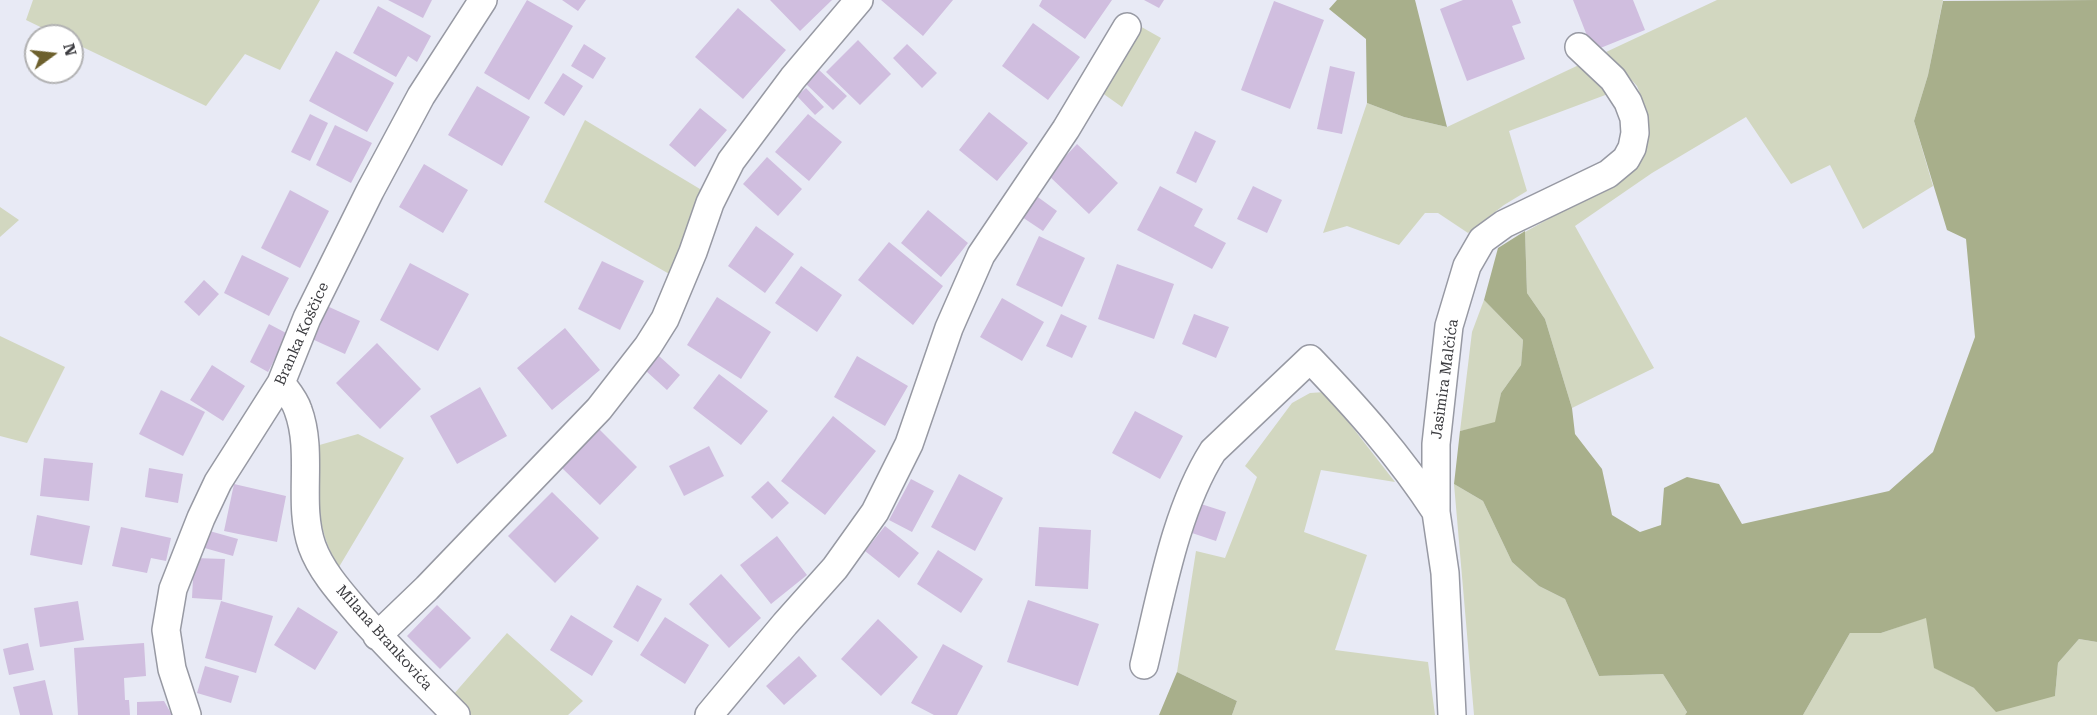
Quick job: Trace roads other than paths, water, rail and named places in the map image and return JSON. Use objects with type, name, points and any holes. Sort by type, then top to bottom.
[{"type":"street","name":"Branka Koščice","points":[[187,715],[172,669],[166,630],[174,590],[201,518],[218,482],[281,383],[308,318],[370,191],[421,96],[483,0]]},
{"type":"street","points":[[378,636],[599,409],[648,346],[665,319],[693,252],[710,202],[731,161],[793,78],[859,0]]},
{"type":"street","points":[[710,715],[785,624],[835,568],[876,512],[909,444],[949,328],[981,255],[1066,129],[1127,27]]},
{"type":"street","name":"Jasimira Malčića","points":[[1452,715],[1447,594],[1436,512],[1436,444],[1449,326],[1467,266],[1482,240],[1504,224],[1608,174],[1626,159],[1632,148],[1635,133],[1634,118],[1628,102],[1613,79],[1579,47]]},
{"type":"street","points":[[1144,665],[1176,541],[1194,483],[1213,451],[1310,359],[1373,427],[1413,476],[1436,512]]},
{"type":"street","name":"Milana Brankovića","points":[[281,383],[298,410],[302,428],[307,514],[312,545],[323,568],[343,596],[378,636],[456,715]]}]
